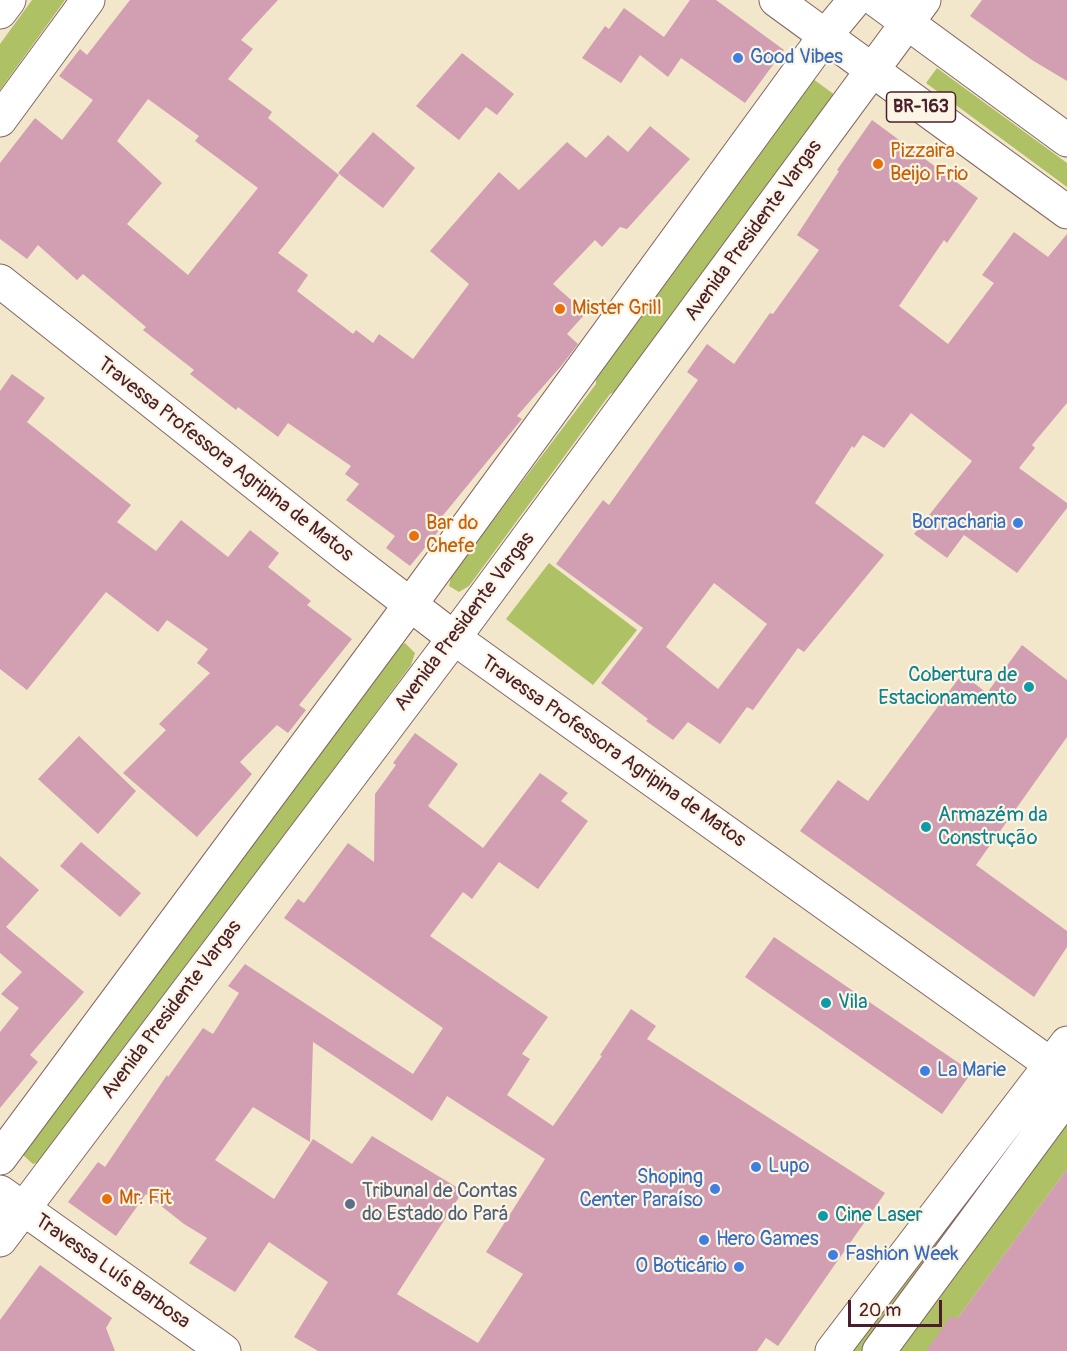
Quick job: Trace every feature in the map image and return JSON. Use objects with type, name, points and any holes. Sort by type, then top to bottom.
[{"type":"main road","points":[[0,12],[9,0]]},
{"type":"main road","points":[[0,120],[88,0]]},
{"type":"main road","name":"BR-163","points":[[776,0],[1067,212]]},
{"type":"main road","points":[[0,1158],[410,605],[825,36],[855,0]]},
{"type":"main road","name":"BR-163","points":[[876,0],[915,11],[1067,140]]},
{"type":"main road","name":"Avenida Presidente Vargas","points":[[0,1240],[11,1201],[454,638],[915,11]]},
{"type":"main road","name":"Travessa Professora Agripina de Matos","points":[[0,281],[454,638],[1062,1061]]},
{"type":"main road","points":[[832,1351],[1062,1061]]},
{"type":"main road","points":[[879,1351],[1067,1096]]},
{"type":"main road","name":"Travessa Luís Barbosa","points":[[11,1201],[224,1351]]},
{"type":"green space","points":[[32,0],[65,0],[0,90],[0,44]]},
{"type":"green space","points":[[937,68],[1067,163],[1067,187],[926,83]]},
{"type":"green space","points":[[813,79],[835,95],[620,390],[610,394],[469,586],[459,592],[449,586],[451,576],[596,384],[596,373]]},
{"type":"green space","points":[[549,563],[637,630],[593,685],[506,619]]},
{"type":"green space","points":[[405,643],[415,653],[411,665],[45,1160],[33,1164],[24,1156],[24,1145],[391,649]]},
{"type":"green space","points":[[1067,1107],[1067,1169],[957,1319],[926,1351],[868,1351]]},
{"type":"green space","points":[[980,1170],[990,1176],[862,1351],[845,1351]]},
{"type":"building","points":[[130,0],[278,0],[241,40],[253,49],[228,79],[272,112],[268,118],[339,175],[278,253],[308,275],[297,291],[353,334],[356,330],[373,343],[379,334],[413,359],[469,284],[430,251],[499,172],[519,190],[567,142],[586,158],[608,135],[628,152],[650,126],[690,159],[627,229],[620,227],[602,247],[595,240],[553,284],[586,313],[567,334],[578,344],[517,416],[522,419],[440,519],[445,523],[410,566],[386,548],[395,536],[346,500],[359,484],[345,474],[351,466],[288,423],[278,437],[238,407],[236,410],[190,374],[194,370],[143,330],[146,327],[83,274],[77,280],[38,245],[27,259],[0,239],[0,163],[35,118],[62,140],[93,100],[59,76],[80,49],[87,55]],"holes":[[[148,99],[199,136],[195,141],[258,188],[188,275],[127,224],[162,183],[117,141]]]},
{"type":"building","points":[[690,0],[716,0],[784,50],[745,103],[681,58],[668,77],[640,55],[621,83],[582,58],[605,26],[609,29],[624,8],[664,37]]},
{"type":"building","points":[[982,0],[1067,0],[1067,81],[1032,60],[970,16]]},
{"type":"building","points":[[462,53],[514,94],[497,115],[486,107],[459,140],[416,106]]},
{"type":"building","points":[[872,120],[978,198],[947,243],[944,240],[899,306],[948,344],[994,283],[982,275],[1014,232],[1048,257],[1067,234],[1067,403],[1032,445],[1035,448],[1019,468],[1067,503],[1067,508],[1017,573],[964,535],[947,558],[914,534],[972,461],[911,413],[884,448],[863,435],[854,448],[852,446],[815,503],[884,555],[804,652],[798,648],[753,710],[747,707],[720,744],[688,722],[673,740],[646,721],[648,719],[601,683],[643,628],[556,564],[603,500],[609,505],[698,380],[687,372],[707,344],[734,364],[819,250],[797,235],[839,171],[837,170]],"holes":[[[714,583],[767,624],[718,689],[666,647]]]},
{"type":"building","points":[[373,132],[415,168],[383,208],[338,173]]},
{"type":"building","points":[[12,374],[45,398],[27,422],[131,505],[117,522],[156,551],[181,520],[228,557],[250,530],[279,553],[268,567],[311,601],[307,605],[352,639],[299,705],[306,710],[288,733],[277,725],[240,762],[252,774],[197,837],[123,773],[166,730],[159,724],[210,673],[197,663],[208,649],[167,620],[158,632],[106,592],[27,690],[0,669],[0,391]]},
{"type":"building","name":"Armazém da Construção","points":[[1022,645],[1067,680],[1067,737],[976,865],[1067,931],[1067,947],[1034,997],[800,831],[838,780],[868,801],[962,674],[987,693]]},
{"type":"building","points":[[415,733],[458,764],[428,806],[483,848],[540,773],[568,793],[561,801],[588,821],[538,889],[499,862],[472,899],[463,892],[430,936],[548,1017],[522,1054],[530,1059],[507,1095],[553,1126],[602,1056],[600,1055],[631,1009],[656,1026],[647,1039],[885,1193],[778,1346],[766,1338],[757,1351],[318,1351],[294,1337],[328,1282],[269,1242],[235,1292],[189,1263],[207,1238],[184,1224],[146,1194],[116,1236],[68,1202],[98,1162],[105,1167],[167,1075],[168,1077],[203,1028],[213,1034],[239,993],[228,986],[245,964],[413,1074],[443,1028],[284,918],[298,899],[304,903],[348,843],[374,862],[375,794],[396,765],[393,763]],"holes":[[[313,1042],[432,1121],[447,1096],[545,1159],[486,1252],[523,1274],[478,1343],[397,1294],[463,1191],[372,1136],[352,1164],[313,1139],[274,1199],[215,1160],[253,1107],[310,1142]]]},
{"type":"building","points":[[79,736],[136,791],[98,834],[38,779]]},
{"type":"building","points":[[81,842],[141,893],[120,917],[60,866]]},
{"type":"building","points":[[0,856],[39,890],[6,927],[84,992],[30,1055],[38,1062],[0,1108],[0,1032],[19,1008],[1,994],[22,972],[0,953]]},
{"type":"building","name":"Vila","points":[[774,937],[972,1072],[942,1114],[745,977]]},
{"type":"building","points":[[1067,1169],[1067,1351],[926,1351],[951,1316],[957,1319]]},
{"type":"building","points":[[40,1265],[112,1318],[106,1328],[115,1351],[0,1351],[0,1320]]},
{"type":"place","name":"Good Vibes","points":[[738,58]]},
{"type":"place","name":"Pizzaira Beijo Frio","points":[[878,164]]},
{"type":"place","name":"Mister Grill","points":[[560,309]]},
{"type":"place","name":"Borracharia","points":[[1018,523]]},
{"type":"place","name":"Bar do Chefe","points":[[414,536]]},
{"type":"place","name":"Cobertura de Estacionamento","points":[[1029,687]]},
{"type":"place","name":"Armazém da Construção","points":[[926,827]]},
{"type":"place","name":"Vila","points":[[826,1003]]},
{"type":"place","name":"La Marie","points":[[925,1071]]},
{"type":"place","name":"Lupo","points":[[756,1167]]},
{"type":"place","name":"Shoping Center Paraíso","points":[[715,1189]]},
{"type":"place","name":"Mr. Fit","points":[[107,1199]]},
{"type":"place","name":"Tribunal de Contas do Estado do Pará","points":[[350,1204]]},
{"type":"place","name":"Cine Laser","points":[[823,1216]]},
{"type":"place","name":"Hero Games","points":[[704,1240]]},
{"type":"place","name":"Fashion Week","points":[[833,1255]]},
{"type":"place","name":"O Boticário","points":[[739,1267]]}]
